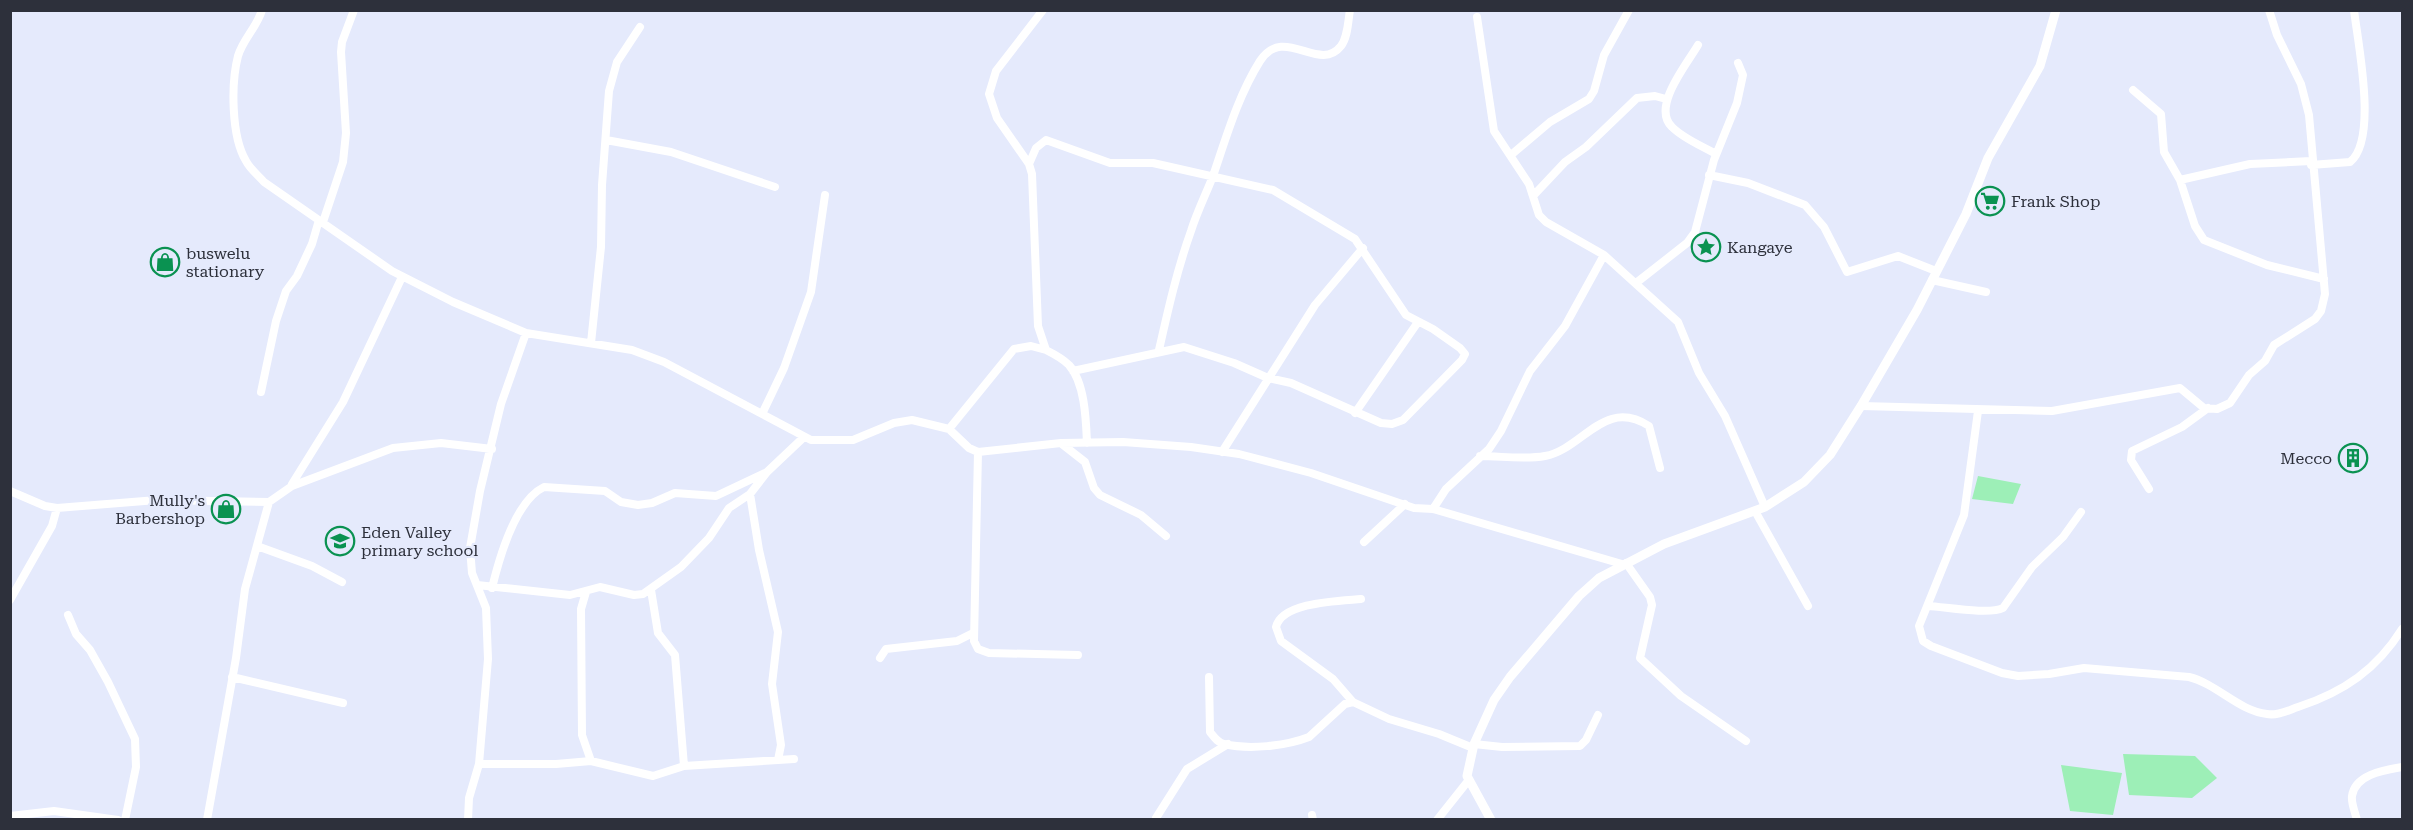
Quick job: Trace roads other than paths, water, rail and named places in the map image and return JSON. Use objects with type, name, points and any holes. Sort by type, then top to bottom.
[{"type":"street","points":[[262,10],[247,36],[236,71],[234,118],[238,141],[245,160],[264,182],[402,276],[463,307],[526,333],[632,350],[664,362],[804,437],[834,442],[853,440],[894,423],[912,420],[949,429],[969,448],[978,452],[1061,443],[1123,442],[1222,452],[1320,475],[1405,504],[1433,509],[1624,564],[1650,597],[1653,605],[1640,658],[1681,696],[1746,741]]},
{"type":"street","points":[[261,392],[276,321],[286,291],[312,244],[343,162],[346,133],[341,52],[342,42],[354,10]]},
{"type":"street","points":[[1029,164],[998,118],[989,94],[990,83],[996,71],[1043,10]]},
{"type":"street","points":[[1159,350],[1175,281],[1191,231],[1224,141],[1251,78],[1269,49],[1277,46],[1326,55],[1334,52],[1342,45],[1350,10]]},
{"type":"street","points":[[1511,155],[1550,122],[1589,99],[1594,91],[1604,55],[1629,10]]},
{"type":"street","points":[[1491,819],[1468,781],[1467,768],[1485,716],[1510,677],[1579,596],[1599,578],[1664,544],[1765,507],[1804,482],[1830,455],[1861,406],[1966,214],[1988,158],[2040,66],[2056,10]]},
{"type":"street","points":[[1861,406],[1978,411],[2052,411],[2180,388],[2197,404],[2208,408],[2217,409],[2230,403],[2249,375],[2265,361],[2274,345],[2315,319],[2324,304],[2324,279],[2308,115],[2301,84],[2277,35],[2269,10]]},
{"type":"street","points":[[2180,180],[2250,164],[2350,162],[2358,152],[2364,103],[2354,10]]},
{"type":"street","points":[[1477,17],[1494,131],[1511,155],[1533,196],[1539,215],[1546,222],[1604,255],[1678,322],[1699,373],[1729,424],[1765,507]]},
{"type":"street","points":[[591,343],[598,294],[609,90],[617,62],[640,27]]},
{"type":"street","points":[[1698,45],[1666,99],[1665,114],[1673,128],[1716,154]]},
{"type":"street","points":[[1636,283],[1687,243],[1695,232],[1709,175],[1737,102],[1743,75],[1738,63]]},
{"type":"street","points":[[2133,90],[2161,114],[2163,152],[2180,180],[2195,226],[2204,240],[2267,265],[2324,279]]},
{"type":"street","points":[[1533,196],[1565,162],[1586,147],[1637,98],[1655,96],[1666,99]]},
{"type":"street","points":[[606,140],[681,155],[775,187]]},
{"type":"street","points":[[1046,350],[1038,326],[1029,164],[1036,148],[1046,140],[1110,163],[1154,163],[1273,190],[1289,202],[1348,233],[1363,248],[1401,308],[1418,322],[1461,348],[1465,354],[1462,360],[1403,420],[1392,424],[1381,423],[1355,413],[1291,383],[1268,378],[1234,363],[1184,347],[1159,350],[1073,371]]},
{"type":"street","points":[[1709,175],[1748,183],[1772,194],[1793,198],[1805,205],[1824,227],[1847,272],[1898,256],[1934,276],[1986,292]]},
{"type":"street","points":[[762,414],[784,368],[811,292],[825,195]]},
{"type":"street","points":[[1222,452],[1315,305],[1363,248]]},
{"type":"street","points":[[1433,509],[1446,489],[1489,449],[1501,431],[1530,371],[1565,326],[1604,255]]},
{"type":"street","points":[[292,486],[343,402],[402,276]]},
{"type":"street","points":[[1355,413],[1418,322]]},
{"type":"street","points":[[468,819],[469,798],[479,764],[488,659],[486,608],[472,573],[470,548],[480,491],[505,391],[526,333]]},
{"type":"street","points":[[949,429],[1014,349],[1031,346],[1046,350],[1068,364],[1073,371],[1085,406],[1087,443]]},
{"type":"street","points":[[2149,489],[2131,460],[2132,451],[2182,427],[2208,408]]},
{"type":"street","points":[[1978,411],[1964,515],[1919,626],[1923,641],[2002,673],[2032,676],[2098,668],[2189,677],[2200,680],[2244,705],[2269,715],[2316,701],[2355,682],[2391,647],[2403,629]]},
{"type":"street","points":[[1480,456],[1544,456],[1573,443],[1599,422],[1620,419],[1643,422],[1649,426],[1660,468]]},
{"type":"street","points":[[477,585],[570,595],[600,587],[634,595],[651,590],[681,567],[709,538],[729,508],[750,494],[767,472],[804,437]]},
{"type":"street","points":[[207,819],[245,589],[264,513],[270,502],[292,486],[393,448],[441,443],[492,449]]},
{"type":"street","points":[[1061,443],[1085,462],[1094,488],[1100,495],[1141,515],[1166,536]]},
{"type":"street","points":[[978,452],[973,633],[978,649],[989,653],[1078,655]]},
{"type":"street","points":[[492,588],[509,535],[537,490],[544,487],[605,491],[621,502],[638,505],[652,503],[675,493],[716,496],[767,472]]},
{"type":"street","points":[[10,491],[45,506],[57,508],[167,500],[270,502]]},
{"type":"street","points":[[750,494],[759,550],[778,632],[772,684],[782,745],[778,760]]},
{"type":"street","points":[[1364,542],[1405,504]]},
{"type":"street","points":[[10,600],[52,526],[57,508]]},
{"type":"street","points":[[1755,511],[1808,606]]},
{"type":"street","points":[[1928,606],[1962,607],[1986,612],[2003,608],[2032,567],[2063,537],[2080,512]]},
{"type":"street","points":[[257,546],[312,566],[342,582]]},
{"type":"street","points":[[651,590],[658,633],[675,655],[684,766]]},
{"type":"street","points":[[586,592],[581,609],[582,735],[591,761]]},
{"type":"street","points":[[570,595],[581,609]]},
{"type":"street","points":[[1361,599],[1293,609],[1282,614],[1276,627],[1281,641],[1333,679],[1353,702],[1389,719],[1474,746],[1580,746],[1586,740],[1598,715]]},
{"type":"street","points":[[68,615],[76,634],[90,650],[108,682],[135,739],[136,767],[125,819]]},
{"type":"street","points":[[880,658],[886,649],[957,640],[973,633]]},
{"type":"street","points":[[232,677],[343,703]]},
{"type":"street","points":[[1209,677],[1210,732],[1218,741],[1228,744],[1260,746],[1302,740],[1309,737],[1345,704],[1353,702]]},
{"type":"street","points":[[1156,818],[1187,769],[1228,744]]},
{"type":"street","points":[[479,764],[556,764],[591,761],[642,776],[653,776],[684,766],[794,759]]},
{"type":"street","points":[[2357,819],[2351,798],[2357,784],[2375,774],[2403,768]]},
{"type":"street","points":[[1437,819],[1468,781]]},
{"type":"street","points":[[10,816],[54,811],[118,819]]},
{"type":"place","name":"Frank Shop","points":[[1990,201]]},
{"type":"place","name":"Kangaye","points":[[1706,247]]},
{"type":"place","name":"buswelu stationary","points":[[165,262]]},
{"type":"place","name":"Mecco","points":[[2353,458]]},
{"type":"place","name":"Mully's Barbershop","points":[[226,509]]},
{"type":"place","name":"Eden Valley primary school","points":[[340,541]]}]
